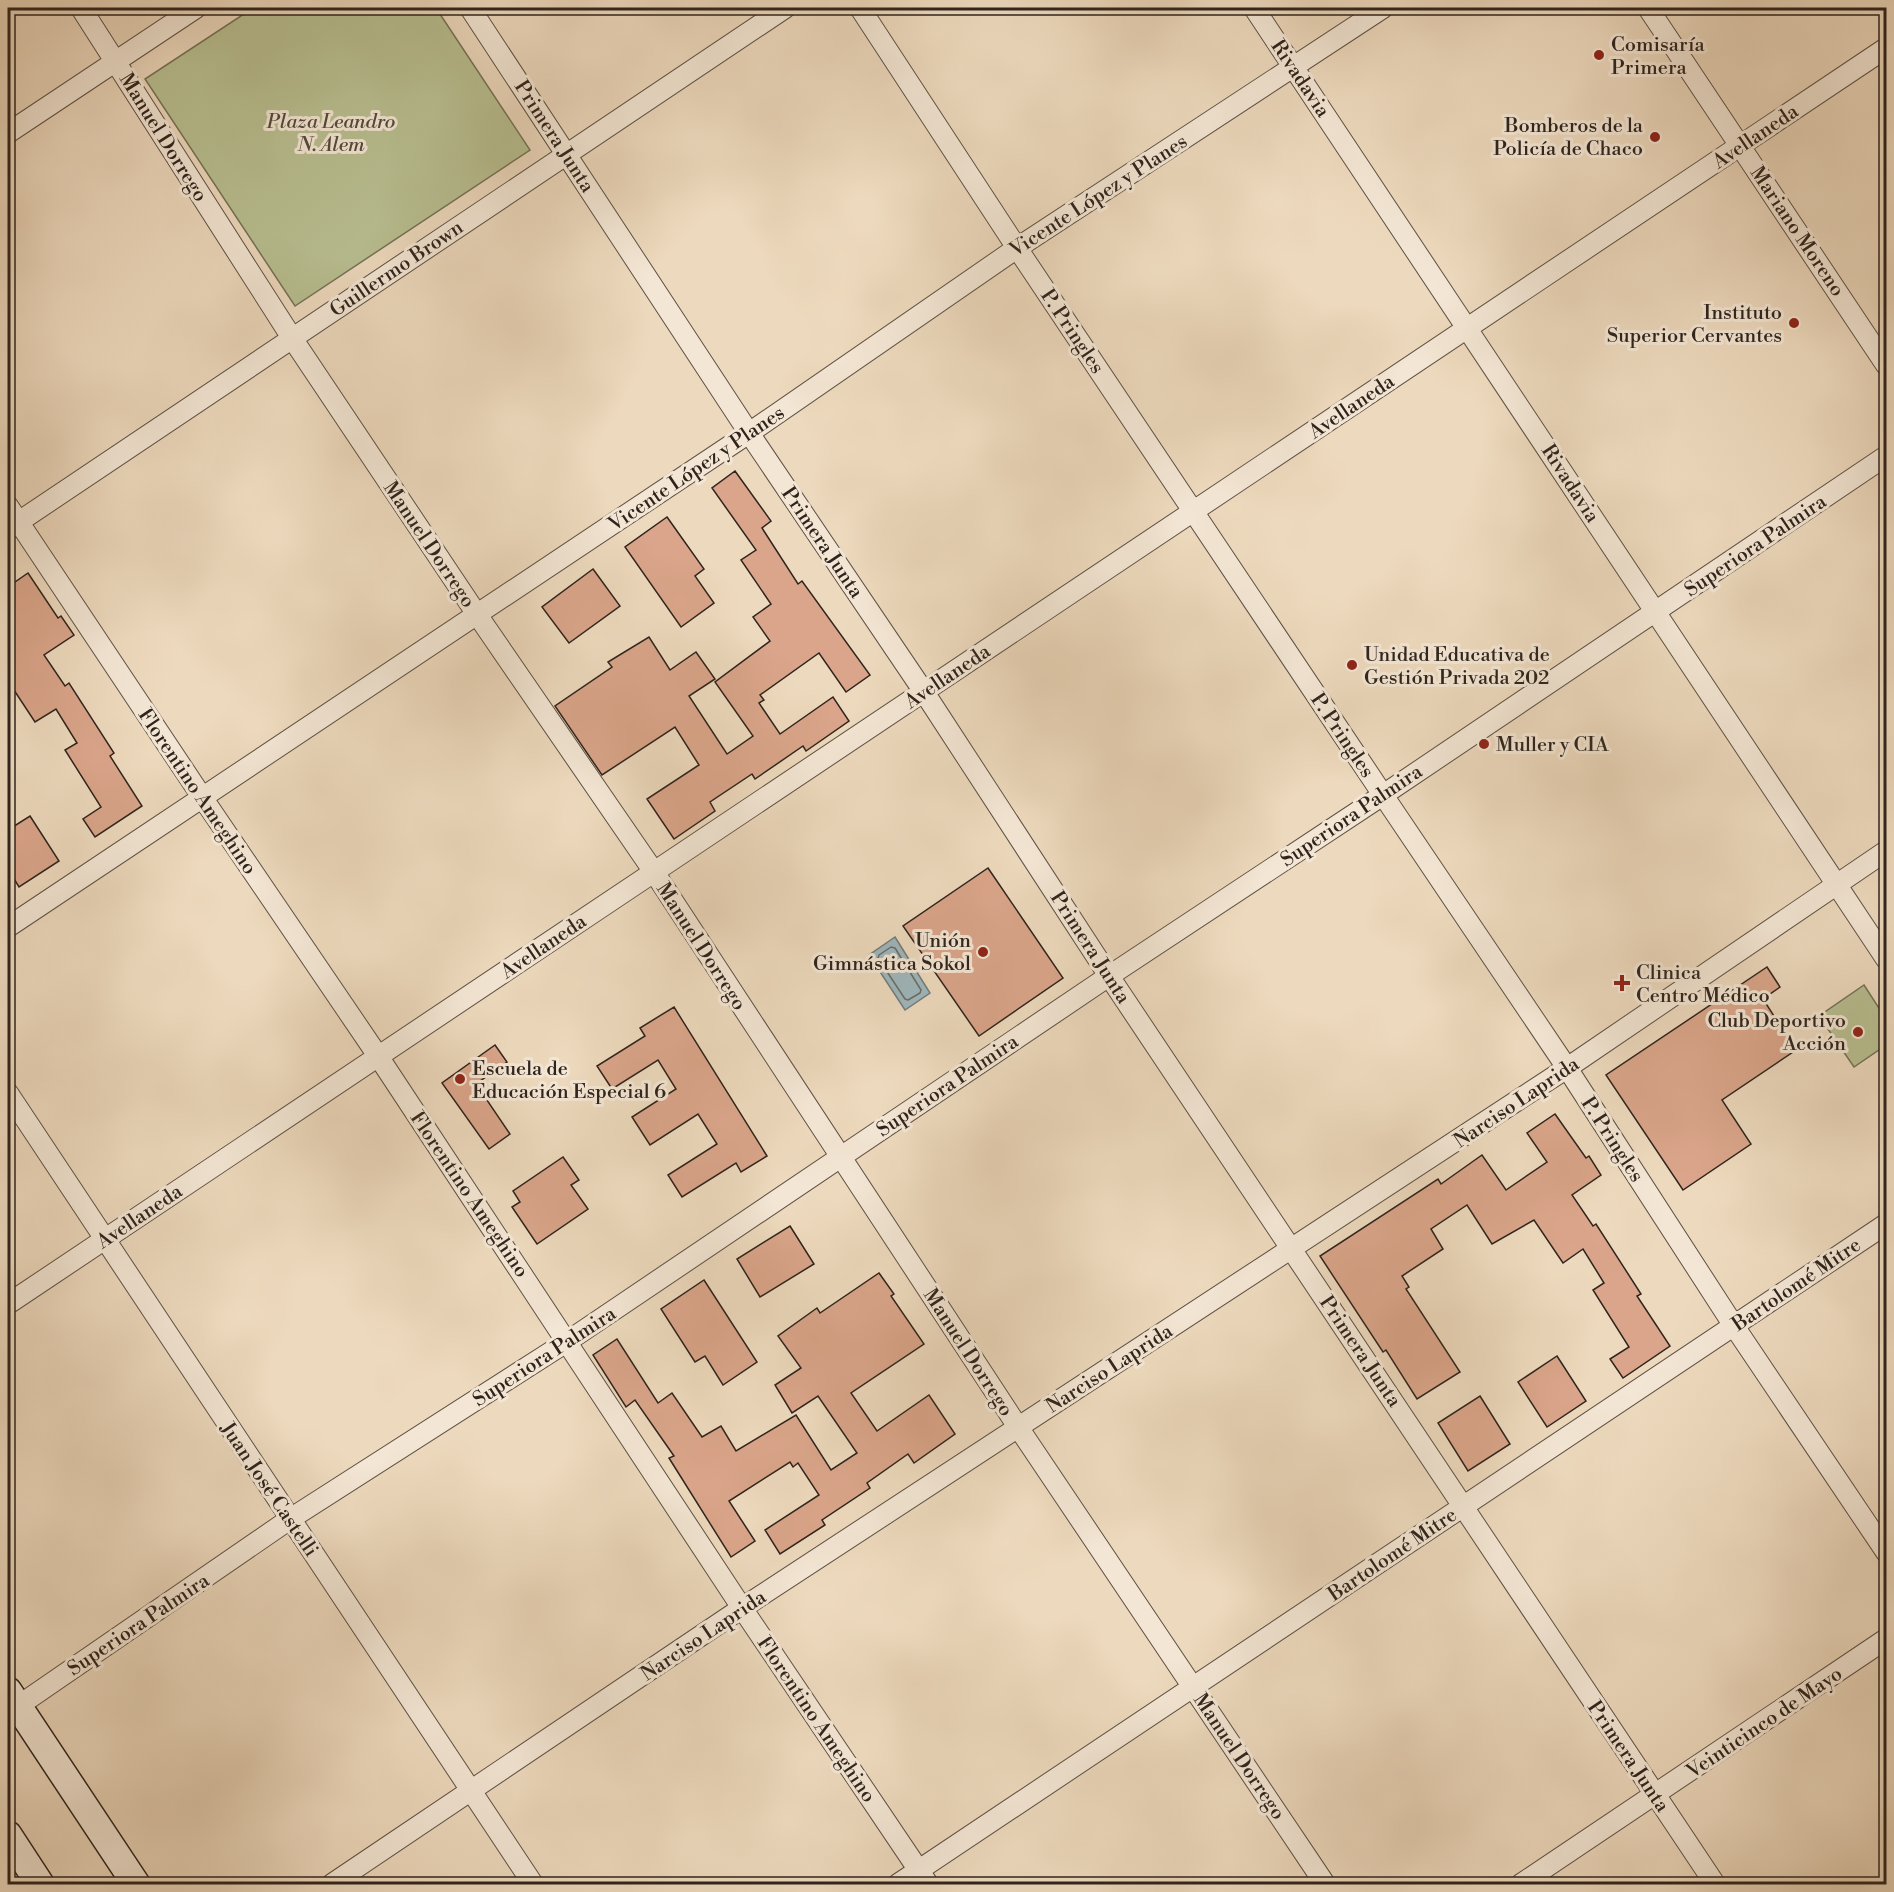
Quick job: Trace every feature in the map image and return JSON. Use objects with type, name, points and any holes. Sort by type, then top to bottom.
[{"type":"main road","points":[[11,1704],[136,1884]]},
{"type":"main road","points":[[8,1835],[40,1884]]},
{"type":"street","name":"Manuel Dorrego","points":[[81,8],[292,338],[476,613],[654,872],[1018,1427],[1325,1884]]},
{"type":"street","points":[[8,133],[196,8]]},
{"type":"street","name":"Primera Junta","points":[[470,8],[749,433],[924,692],[1109,976],[1715,1884]]},
{"type":"street","name":"Guillermo Brown","points":[[11,519],[292,338],[785,8]]},
{"type":"street","name":"P. Pringles","points":[[860,8],[1017,248],[1567,1068],[1734,1326],[1887,1552]]},
{"type":"street","name":"Rivadavia","points":[[1254,8],[1887,959]]},
{"type":"street","name":"Vicente López y Planes","points":[[8,927],[749,433],[1017,248],[1383,8]]},
{"type":"street","name":"Mariano Moreno","points":[[1648,8],[1887,365]]},
{"type":"street","name":"Avellaneda","points":[[8,1304],[1887,48]]},
{"type":"street","name":"Superiora Palmira","points":[[11,1704],[290,1519],[567,1341],[1887,456]]},
{"type":"street","name":"Florentino Ameghino","points":[[11,519],[378,1056],[742,1608],[923,1877]]},
{"type":"street","name":"Narciso Laprida","points":[[332,1884],[742,1608],[1567,1068],[1887,851]]},
{"type":"street","name":"Juan José Castelli","points":[[8,1093],[533,1884]]},
{"type":"street","name":"Bartolomé Mitre","points":[[898,1884],[923,1877],[1194,1687],[1887,1224]]},
{"type":"street","name":"Veinticinco de Mayo","points":[[1521,1884],[1887,1639]]},
{"type":"green space","name":"Plaza Leandro N. Alem","points":[[253,8],[436,8],[530,150],[295,306],[145,79]]},
{"type":"green space","name":"Club Deportivo Acción","points":[[1864,985],[1886,1019],[1886,1045],[1854,1067],[1819,1016]]},
{"type":"water","points":[[895,937],[930,993],[905,1010],[869,955]]},
{"type":"building","points":[[735,471],[771,521],[762,528],[798,584],[802,581],[870,675],[846,692],[819,653],[760,695],[764,700],[759,703],[780,734],[833,697],[849,721],[806,751],[803,746],[755,779],[752,774],[710,802],[715,811],[674,839],[647,799],[699,765],[675,727],[602,775],[555,706],[612,667],[608,662],[649,637],[670,670],[696,652],[715,679],[689,696],[727,754],[753,736],[715,682],[770,641],[753,617],[771,604],[741,560],[756,550],[712,488]]},
{"type":"building","points":[[667,517],[704,569],[695,576],[714,603],[681,627],[625,547]]},
{"type":"building","points":[[593,569],[620,606],[569,643],[542,607]]},
{"type":"building","points":[[28,573],[58,618],[61,616],[74,635],[44,655],[65,686],[69,683],[114,753],[110,756],[142,806],[95,837],[83,819],[101,807],[65,750],[77,743],[56,709],[35,722],[8,681],[8,587]]},
{"type":"building","points":[[30,816],[59,861],[19,887],[8,869],[8,830]]},
{"type":"building","name":"Unión Gimnástica Sokol","points":[[988,868],[1063,978],[979,1036],[903,926]]},
{"type":"building","points":[[1767,967],[1780,987],[1763,999],[1796,1050],[1722,1100],[1751,1144],[1683,1190],[1606,1075]]},
{"type":"building","points":[[674,1007],[767,1156],[741,1172],[736,1163],[682,1197],[668,1175],[717,1144],[698,1114],[650,1145],[632,1117],[676,1089],[658,1060],[612,1089],[597,1066],[645,1036],[640,1028]]},
{"type":"building","points":[[495,1045],[507,1062],[476,1084],[510,1134],[489,1149],[442,1083]]},
{"type":"building","points":[[1555,1114],[1586,1158],[1589,1156],[1601,1175],[1572,1195],[1593,1226],[1596,1224],[1641,1294],[1637,1296],[1670,1346],[1623,1378],[1610,1359],[1629,1347],[1593,1290],[1604,1283],[1583,1249],[1563,1263],[1534,1220],[1492,1244],[1467,1205],[1431,1229],[1443,1249],[1402,1276],[1409,1287],[1406,1289],[1460,1372],[1417,1399],[1386,1350],[1383,1352],[1320,1256],[1438,1179],[1441,1184],[1482,1155],[1506,1190],[1547,1162],[1527,1133]]},
{"type":"building","points":[[563,1157],[579,1180],[571,1185],[588,1209],[537,1244],[512,1207],[520,1202],[513,1191]]},
{"type":"building","points":[[790,1226],[814,1264],[760,1297],[737,1259]]},
{"type":"building","points":[[879,1273],[894,1294],[891,1296],[924,1344],[851,1393],[877,1431],[929,1395],[955,1434],[914,1463],[908,1454],[867,1483],[870,1488],[822,1520],[825,1525],[780,1554],[765,1530],[819,1495],[798,1463],[793,1467],[790,1462],[729,1501],[755,1541],[731,1557],[669,1458],[674,1456],[635,1400],[626,1407],[593,1355],[617,1339],[658,1403],[672,1393],[702,1437],[721,1426],[736,1451],[796,1415],[831,1470],[857,1453],[818,1396],[792,1413],[775,1385],[801,1368],[778,1336],[817,1308],[820,1313]]},
{"type":"building","points":[[704,1280],[757,1362],[723,1385],[705,1356],[695,1362],[661,1309]]},
{"type":"building","points":[[1557,1356],[1586,1401],[1547,1427],[1518,1382]]},
{"type":"building","points":[[1480,1396],[1510,1444],[1468,1471],[1438,1423]]},
{"type":"place","name":"Comisaría Primera","points":[[1599,55]]},
{"type":"place","name":"Bomberos de la Policía de Chaco","points":[[1655,137]]},
{"type":"place","name":"Instituto Superior Cervantes","points":[[1794,323]]},
{"type":"place","name":"Unidad Educativa de Gestión Privada 202","points":[[1352,665]]},
{"type":"place","name":"Muller y CIA","points":[[1484,744]]},
{"type":"place","name":"Unión Gimnástica Sokol","points":[[983,952]]},
{"type":"place","name":"Clinica Centro Médico","points":[[1622,983]]},
{"type":"place","name":"Club Deportivo Acción","points":[[1858,1032]]},
{"type":"place","name":"Escuela de Educación Especial 6","points":[[460,1079]]}]
